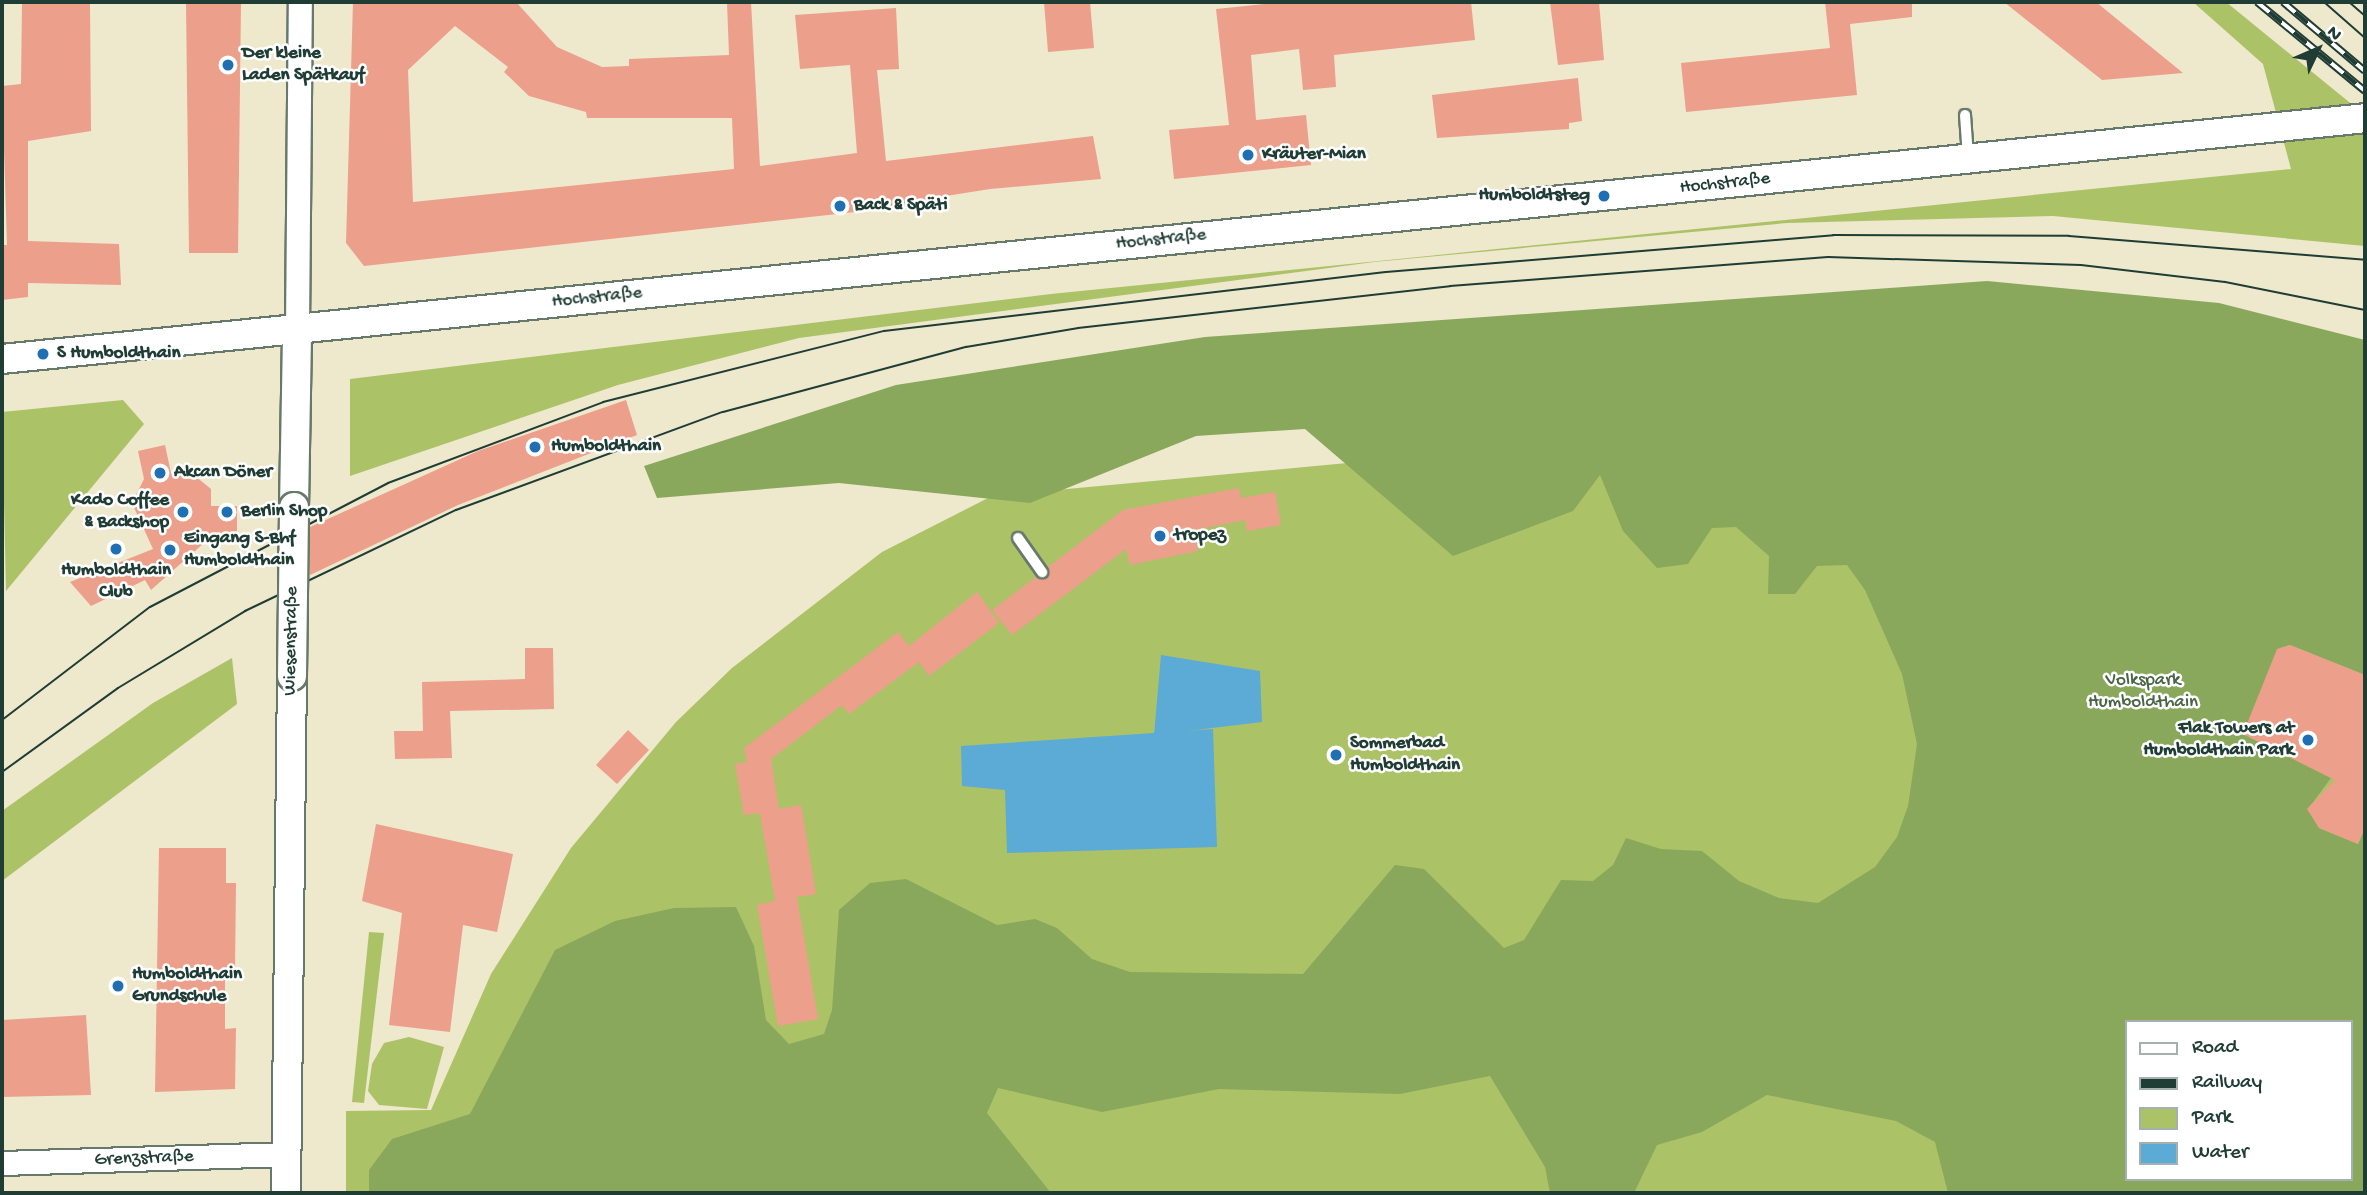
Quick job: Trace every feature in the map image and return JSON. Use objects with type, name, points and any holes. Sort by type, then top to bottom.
[{"type":"street","name":"Wiesenstraße","points":[[286,1193],[300,2]]},
{"type":"street","name":"Hochstraße","points":[[2,359],[2365,118]]},
{"type":"street","name":"Grenzstraße","points":[[2,1163],[286,1154]]},
{"type":"lane","points":[[1965,115],[1969,159]]},
{"type":"lane","points":[[1018,538],[1042,572]]},
{"type":"green space","points":[[2193,2],[2226,2],[2365,115],[2365,246],[2053,216],[1787,223],[1374,262],[799,338],[618,385],[350,476],[350,379],[1051,294],[2291,169],[2263,64]]},
{"type":"green space","name":"Volkspark Humboldthain","points":[[1987,281],[2219,303],[2365,340],[2365,675],[2290,645],[2278,649],[2243,734],[2331,778],[2308,809],[2319,828],[2358,844],[2365,829],[2365,1193],[1948,1193],[1935,1142],[1896,1121],[1767,1095],[1702,1132],[1657,1145],[1634,1193],[1550,1193],[1545,1167],[1490,1076],[1400,1094],[1219,1089],[1102,1112],[998,1088],[987,1113],[1051,1193],[369,1193],[369,1170],[392,1139],[470,1114],[555,950],[615,921],[674,908],[736,907],[754,946],[766,1020],[789,1044],[824,1034],[832,1010],[839,910],[870,883],[906,879],[997,925],[1035,919],[1057,928],[1092,959],[1130,972],[1303,974],[1395,865],[1424,869],[1504,948],[1524,940],[1561,880],[1593,881],[1613,865],[1626,838],[1661,849],[1702,851],[1739,881],[1779,898],[1818,903],[1875,867],[1897,837],[1908,806],[1917,744],[1902,674],[1865,590],[1847,565],[1817,566],[1795,594],[1768,594],[1769,556],[1736,527],[1712,528],[1688,564],[1657,568],[1623,531],[1600,475],[1573,511],[1453,556],[1305,429],[1196,436],[1030,503],[839,483],[657,498],[644,466],[896,385],[1205,337]]},
{"type":"green space","points":[[123,400],[144,424],[6,591],[2,412]]},
{"type":"green space","name":"Volkspark Humboldthain","points":[[1540,445],[2365,521],[2365,1193],[346,1193],[346,1111],[431,1110],[491,974],[571,848],[676,722],[732,668],[882,552],[992,496]]},
{"type":"green space","points":[[232,658],[237,704],[2,881],[2,811],[153,703]]},
{"type":"green space","points":[[369,932],[384,933],[364,1103],[352,1102]]},
{"type":"green space","points":[[409,1037],[444,1047],[427,1109],[379,1105],[368,1091],[372,1064],[384,1043]]},
{"type":"water","points":[[1161,655],[1260,671],[1262,722],[1154,735]]},
{"type":"water","points":[[1213,729],[1217,847],[1007,853],[1005,790],[962,786],[961,746]]},
{"type":"building","points":[[22,2],[90,2],[91,131],[28,141],[28,241],[119,244],[121,285],[28,283],[28,297],[2,300],[2,245],[7,245],[2,86],[21,84]]},
{"type":"building","points":[[186,2],[241,2],[238,253],[189,253]]},
{"type":"building","points":[[353,2],[516,2],[557,47],[602,67],[629,66],[629,59],[729,55],[727,2],[751,2],[760,166],[857,153],[850,65],[800,69],[795,15],[896,8],[899,69],[877,70],[886,161],[1093,136],[1101,179],[990,189],[927,199],[928,204],[364,266],[346,243]],"holes":[[[455,26],[508,67],[504,72],[529,96],[586,112],[587,118],[732,118],[734,169],[413,202],[408,70]]]},
{"type":"building","points":[[1044,2],[1090,2],[1094,48],[1048,52]]},
{"type":"building","points":[[1284,2],[1471,2],[1475,40],[1334,55],[1336,87],[1303,90],[1299,49],[1251,55],[1256,120],[1306,115],[1311,165],[1174,179],[1169,130],[1229,125],[1216,9]]},
{"type":"building","points":[[1550,2],[1599,2],[1604,60],[1558,65]]},
{"type":"building","points":[[1825,2],[1912,2],[1912,17],[1850,24],[1857,95],[1686,112],[1681,63],[1830,48]]},
{"type":"building","points":[[2004,2],[2096,2],[2183,73],[2102,80]]},
{"type":"building","points":[[1578,78],[1582,121],[1569,123],[1569,129],[1437,138],[1432,95]]},
{"type":"building","points":[[626,400],[637,435],[458,505],[310,575],[310,527],[478,451]]},
{"type":"building","name":"Eingang S-Bhf Humboldthain","points":[[165,445],[171,473],[189,471],[211,489],[211,506],[237,506],[237,535],[199,535],[204,543],[151,590],[145,580],[91,606],[70,582],[153,549],[132,503],[144,479],[138,451]]},
{"type":"building","points":[[1239,488],[1241,498],[1275,492],[1281,525],[1247,531],[1245,520],[1194,530],[1198,551],[1130,565],[1126,549],[1012,635],[992,610],[1036,577],[1047,578],[1048,567],[1123,510]]},
{"type":"building","points":[[977,592],[999,623],[929,676],[919,662],[849,714],[842,705],[771,759],[779,809],[801,805],[816,894],[797,897],[818,1019],[778,1026],[757,905],[775,901],[760,813],[744,815],[735,764],[747,762],[744,748],[898,632],[909,646]]},
{"type":"building","name":"Flak Towers at Humboldthain Park","points":[[2290,645],[2365,675],[2365,827],[2358,844],[2319,828],[2307,809],[2335,780],[2243,734],[2277,649]]},
{"type":"building","points":[[525,648],[553,648],[554,709],[450,711],[452,758],[395,759],[394,731],[423,731],[422,682],[525,679]]},
{"type":"building","points":[[628,730],[649,750],[617,784],[596,765]]},
{"type":"building","points":[[376,824],[513,854],[497,932],[463,925],[450,1032],[389,1025],[402,913],[362,901]]},
{"type":"building","points":[[159,848],[226,848],[226,883],[236,883],[235,970],[225,970],[225,1029],[236,1028],[235,1089],[155,1092]]},
{"type":"building","points":[[86,1015],[91,1095],[2,1097],[2,1020]]},
{"type":"tram line","points":[[2324,2],[2365,38]]},
{"type":"tram line","points":[[2349,2],[2365,16]]},
{"type":"tram line","points":[[2,720],[150,607],[388,483],[603,402],[884,331],[1386,272],[1833,235],[2069,236],[2365,260]]},
{"type":"tram line","points":[[2,772],[118,688],[245,611],[456,510],[723,412],[966,347],[1078,328],[1450,286],[1828,257],[2081,265],[2225,282],[2365,310]]},
{"type":"railway","points":[[2257,2],[2365,91]]},
{"type":"railway","points":[[2283,2],[2365,71]]},
{"type":"place","name":"Der kleine Laden Spätkauf","points":[[228,65]]},
{"type":"place","name":"Kräuter-Mian","points":[[1248,155]]},
{"type":"place","name":"Humboldtsteg","points":[[1604,196]]},
{"type":"place","name":"Back & Späti","points":[[840,206]]},
{"type":"place","name":"S Humboldthain","points":[[43,354]]},
{"type":"place","name":"Humboldthain","points":[[535,447]]},
{"type":"place","name":"Akcan Döner","points":[[160,473]]},
{"type":"place","name":"Kado Coffee & Backshop","points":[[183,512]]},
{"type":"place","name":"Berlin Shop","points":[[227,512]]},
{"type":"place","name":"tropez","points":[[1160,536]]},
{"type":"place","name":"Humboldthain Club","points":[[116,549]]},
{"type":"place","name":"Eingang S-Bhf Humboldthain","points":[[170,550]]},
{"type":"place","name":"Flak Towers at Humboldthain Park","points":[[2308,740]]},
{"type":"place","name":"Sommerbad Humboldthain","points":[[1336,755]]},
{"type":"place","name":"Humboldthain Grundschule","points":[[118,986]]}]
